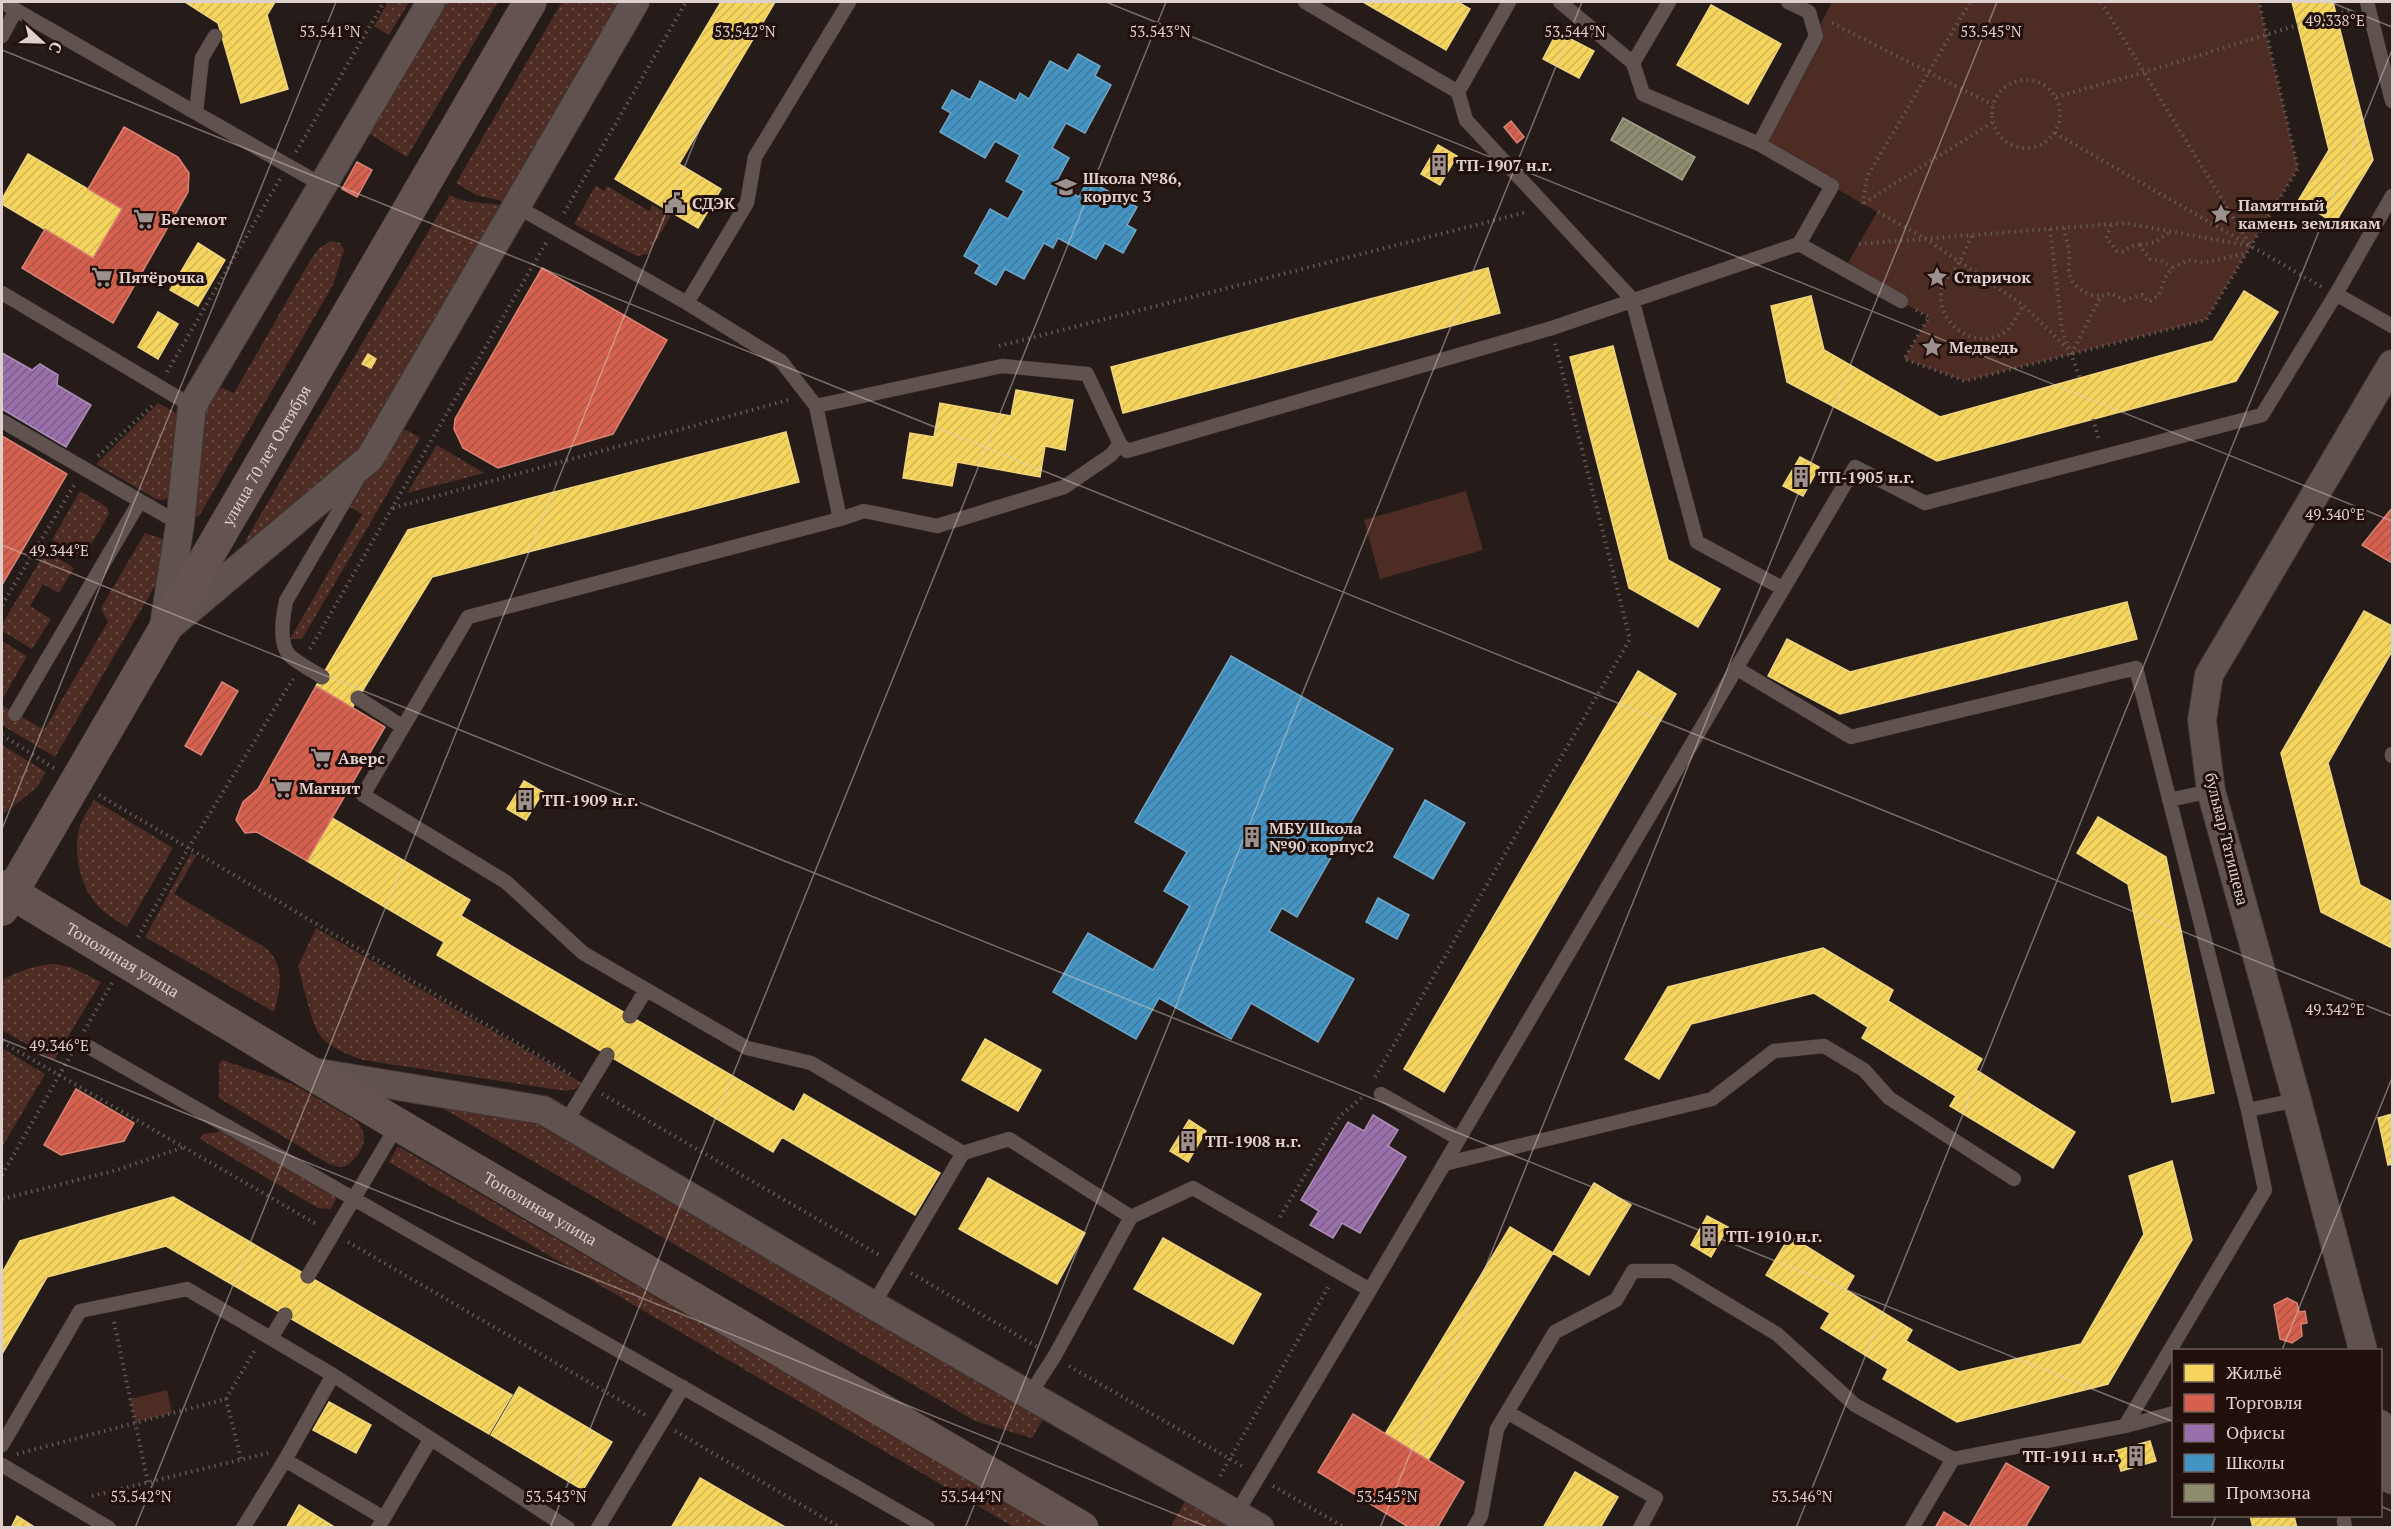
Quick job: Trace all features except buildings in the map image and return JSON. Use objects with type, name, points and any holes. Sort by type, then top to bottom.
[{"type":"main road","name":"улица 70 лет Октября","points":[[5,896],[76,782],[530,2]]},
{"type":"main road","name":"Тополиная улица","points":[[5,896],[124,962],[1082,1527]]},
{"type":"street","points":[[162,632],[180,524],[192,406],[430,2]]},
{"type":"street","points":[[162,632],[369,458],[635,2]]},
{"type":"street","name":"бульвар Татищева","points":[[2363,1349],[2297,1100],[2211,791],[2202,720],[2209,675],[2392,364]]},
{"type":"street","points":[[308,1071],[543,1110],[873,1305],[1248,1521]]},
{"type":"street","points":[[2382,1433],[2392,1480]]},
{"type":"lane","points":[[2,2],[322,185]]},
{"type":"lane","points":[[687,303],[747,203],[756,157],[849,2]]},
{"type":"lane","points":[[1305,2],[1458,92],[1466,120],[1632,300],[1697,542],[1782,588]]},
{"type":"lane","points":[[1458,92],[1509,2]]},
{"type":"lane","points":[[816,406],[1002,366],[1087,374],[1120,444],[1127,451],[1552,328],[1798,244],[1833,186],[1759,144],[1643,94],[1633,63],[1560,2]]},
{"type":"lane","points":[[1633,63],[1669,2]]},
{"type":"lane","points":[[1759,144],[1816,36],[1809,12],[1788,2]]},
{"type":"lane","points":[[2367,2],[2392,101]]},
{"type":"lane","points":[[2,36],[16,10]]},
{"type":"lane","points":[[196,113],[202,58],[215,36]]},
{"type":"lane","points":[[1248,1521],[1257,1476],[1370,1290],[1782,588],[1855,468],[1925,503],[2262,415],[2336,294],[2392,196]]},
{"type":"lane","points":[[516,206],[687,303],[781,361],[816,406],[840,519]]},
{"type":"lane","points":[[1798,244],[1901,301]]},
{"type":"lane","points":[[2,293],[192,406]]},
{"type":"lane","points":[[2336,294],[2392,326]]},
{"type":"lane","points":[[2,421],[83,470],[180,524]]},
{"type":"lane","points":[[963,1153],[811,1063],[747,1048],[583,953],[506,882],[363,795],[468,617],[864,512],[937,526],[1064,487],[1111,454],[1120,444]]},
{"type":"lane","points":[[322,677],[289,655],[285,647],[282,619],[286,601],[369,458]]},
{"type":"lane","points":[[15,714],[140,501]]},
{"type":"lane","points":[[1736,668],[1851,737],[2136,668],[2248,1110],[2265,1190],[2125,1426]]},
{"type":"lane","points":[[358,698],[403,727]]},
{"type":"lane","points":[[2169,800],[2211,791]]},
{"type":"lane","points":[[630,1016],[646,990]]},
{"type":"lane","points":[[83,1042],[928,1527]]},
{"type":"lane","points":[[1444,1164],[1712,1099],[1774,1052],[1824,1046],[1864,1070],[1889,1098],[2014,1179]]},
{"type":"lane","points":[[566,1122],[607,1055]]},
{"type":"lane","points":[[1381,1094],[1459,1139]]},
{"type":"lane","points":[[2248,1110],[2297,1100]]},
{"type":"lane","points":[[308,1276],[398,1124]]},
{"type":"lane","points":[[873,1305],[963,1153],[1009,1138],[1131,1217]]},
{"type":"lane","points":[[1030,1394],[1054,1357],[1131,1217],[1193,1188],[1370,1290]]},
{"type":"lane","points":[[1474,1527],[1481,1516],[1497,1429],[1555,1332],[1616,1300],[1633,1271],[1672,1271],[1777,1334],[1855,1405],[1953,1459],[2125,1426],[2172,1414]]},
{"type":"lane","points":[[2,1445],[80,1311],[187,1289],[333,1376],[568,1527]]},
{"type":"lane","points":[[268,1336],[285,1315]]},
{"type":"lane","points":[[243,1527],[333,1376]]},
{"type":"lane","points":[[598,1527],[683,1387]]},
{"type":"lane","points":[[1507,1412],[1656,1498],[1640,1527]]},
{"type":"lane","points":[[285,1460],[381,1523],[430,1440]]},
{"type":"lane","points":[[1912,1527],[1953,1459]]},
{"type":"lane","points":[[2,1465],[109,1527]]},
{"type":"path","points":[[2,605],[83,470],[153,404],[159,387],[384,2]]},
{"type":"path","points":[[2,1175],[60,1075],[83,1042],[124,962],[189,847],[302,664],[686,2]]},
{"type":"path","points":[[1970,2],[1867,177],[1863,204],[1993,122]]},
{"type":"path","points":[[2101,2],[2250,246]]},
{"type":"path","points":[[1901,301],[1929,317],[1904,359],[1965,381],[2072,352],[2206,320],[2298,168],[2259,2]]},
{"type":"path","points":[[1809,12],[1993,105]]},
{"type":"path","points":[[2056,97],[2298,25]]},
{"type":"path","points":[[2025,79],[2036,81],[2045,85],[2056,97],[2061,112],[2060,123],[2048,141],[2038,147],[2017,148],[1999,136],[1993,122],[1993,105],[1997,95],[2005,87],[2014,81],[2025,79]]},
{"type":"path","points":[[2055,133],[2336,294]]},
{"type":"path","points":[[1878,212],[1926,239],[2023,305],[2072,352]]},
{"type":"path","points":[[1859,244],[2125,223],[2250,246]]},
{"type":"path","points":[[2111,224],[2106,238],[2117,251],[2122,252],[2133,246],[2157,242],[2169,232]]},
{"type":"path","points":[[2064,228],[2070,253],[2069,272],[2076,285],[2082,292],[2092,296],[2111,293],[2124,300],[2142,295],[2148,302],[2159,295],[2165,278],[2172,268],[2188,260],[2204,263],[2242,254],[2250,246]]},
{"type":"path","points":[[2050,229],[2062,330],[2080,378]]},
{"type":"path","points":[[1973,235],[1959,262],[1942,287],[1943,309],[1954,327],[1969,336],[1992,338],[2007,330],[2023,305]]},
{"type":"path","points":[[2139,245],[2150,259],[2162,260],[2172,268]]},
{"type":"path","points":[[2072,352],[2102,296]]},
{"type":"path","points":[[1373,1080],[1630,639],[1552,328]]},
{"type":"path","points":[[2,735],[76,782],[589,1086],[1346,1527]]},
{"type":"path","points":[[2,1042],[841,1527]]},
{"type":"path","points":[[1271,1233],[1340,1116],[1361,1100],[1367,1090]]},
{"type":"path","points":[[2,1199],[117,1170],[184,1148]]},
{"type":"path","points":[[1191,1527],[1338,1271]]},
{"type":"path","points":[[110,1305],[148,1483]]},
{"type":"path","points":[[13,1455],[226,1399],[268,1336]]},
{"type":"path","points":[[226,1399],[242,1459]]},
{"type":"path","points":[[66,1503],[292,1447]]},
{"type":"shaded area","points":[[388,2],[409,2],[389,35],[374,26]]},
{"type":"shaded area","points":[[441,2],[498,2],[407,157],[365,131]]},
{"type":"shaded area","points":[[562,2],[619,2],[503,201],[476,195],[456,183]]},
{"type":"shaded area","points":[[1832,2],[2259,2],[2298,168],[2206,320],[1965,381],[1904,359],[1929,317],[1844,270],[1877,212],[1759,144]]},
{"type":"shaded area","points":[[596,185],[604,191],[607,186],[649,211],[653,205],[671,216],[648,254],[637,256],[574,224]]},
{"type":"shaded area","points":[[450,195],[468,201],[501,205],[357,452],[250,543],[245,541]]},
{"type":"shaded area","points":[[331,241],[340,243],[344,250],[333,285],[199,516],[195,517],[205,405],[218,388],[234,393],[310,261],[319,248]]},
{"type":"shaded area","points":[[158,403],[180,415],[171,496],[164,500],[156,499],[96,464]]},
{"type":"shaded area","points":[[407,430],[420,438],[302,639],[290,639],[362,514],[350,507],[394,433]]},
{"type":"shaded area","points":[[437,445],[484,473],[407,493]]},
{"type":"shaded area","points":[[80,491],[107,507],[109,514],[83,558],[52,540]]},
{"type":"shaded area","points":[[1466,491],[1483,550],[1380,579],[1364,520]]},
{"type":"shaded area","points":[[145,533],[166,540],[159,579],[55,757],[2,725],[2,705],[44,730],[108,622],[101,608]]},
{"type":"shaded area","points":[[46,551],[74,568],[59,593],[43,584],[30,606],[51,619],[32,649],[2,631],[2,624]]},
{"type":"shaded area","points":[[2,641],[27,656],[2,700]]},
{"type":"shaded area","points":[[2,745],[46,772],[36,788],[2,815]]},
{"type":"shaded area","points":[[94,800],[173,848],[127,927],[100,908],[82,879],[77,843],[83,818]]},
{"type":"shaded area","points":[[191,853],[196,856],[174,894],[266,948],[272,955],[280,978],[274,1012],[145,937]]},
{"type":"shaded area","points":[[316,928],[582,1083],[578,1088],[566,1091],[363,1060],[336,1048],[326,1042],[318,1032],[298,966]]},
{"type":"shaded area","points":[[55,964],[71,967],[101,982],[54,1060],[2,1030],[2,980],[27,969]]},
{"type":"shaded area","points":[[2,1048],[45,1074],[2,1147]]},
{"type":"shaded area","points":[[222,1060],[293,1084],[355,1120],[364,1134],[359,1153],[350,1164],[345,1166],[329,1164],[219,1098],[219,1065]]},
{"type":"shaded area","points":[[439,1106],[545,1114],[1048,1411],[1032,1438],[975,1421]]},
{"type":"shaded area","points":[[232,1130],[335,1194],[336,1199],[331,1209],[318,1208],[200,1139],[203,1134]]},
{"type":"shaded area","points":[[398,1146],[1049,1527],[1014,1527],[389,1162]]},
{"type":"shaded area","points":[[167,1390],[172,1413],[135,1422],[130,1399]]},
{"type":"shaded area","points":[[1189,1494],[1247,1528],[1170,1528]]},
{"type":"place","name":"ТП-1907 н.г.","points":[[1439,165]]},
{"type":"place","name":"Школа №86, корпус 3","points":[[1066,187]]},
{"type":"place","name":"СДЭК","points":[[675,203]]},
{"type":"place","name":"Памятный камень землякам","points":[[2221,214]]},
{"type":"place","name":"Бегемот","points":[[144,219]]},
{"type":"place","name":"Пятёрочка","points":[[102,277]]},
{"type":"place","name":"Старичок","points":[[1937,277]]},
{"type":"place","name":"Медведь","points":[[1932,347]]},
{"type":"place","name":"ТП-1905 н.г.","points":[[1801,477]]},
{"type":"place","name":"Аверс","points":[[321,758]]},
{"type":"place","name":"Магнит","points":[[282,788]]},
{"type":"place","name":"ТП-1909 н.г.","points":[[525,800]]},
{"type":"place","name":"МБУ Школа №90 корпус2","points":[[1252,837]]},
{"type":"place","name":"ТП-1908 н.г.","points":[[1188,1141]]},
{"type":"place","name":"ТП-1910 н.г.","points":[[1709,1236]]},
{"type":"place","name":"ТП-1911 н.г.","points":[[2136,1456]]}]
